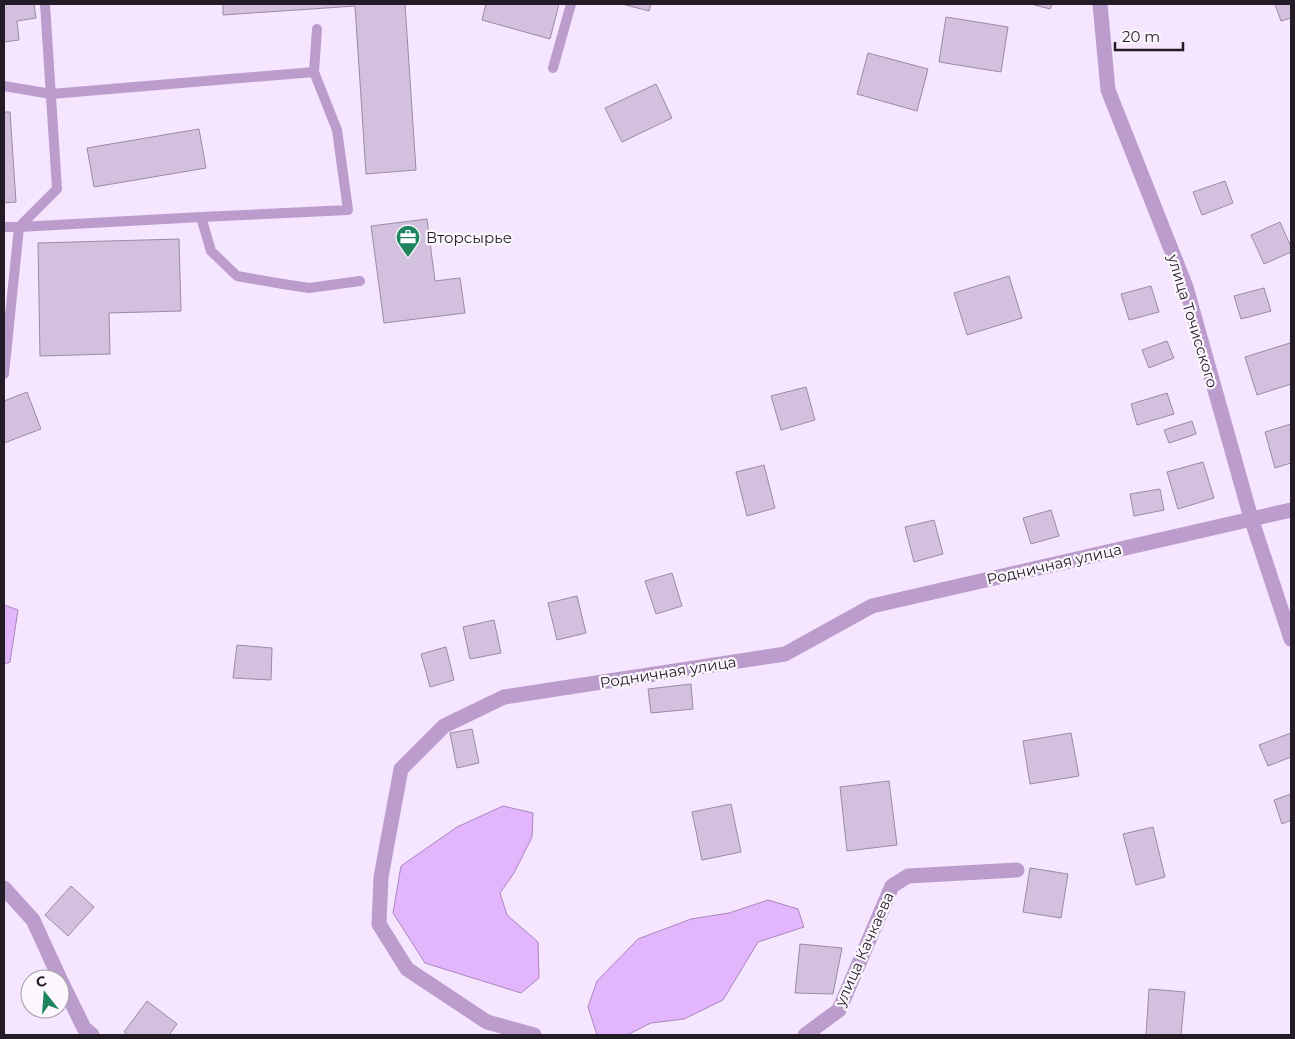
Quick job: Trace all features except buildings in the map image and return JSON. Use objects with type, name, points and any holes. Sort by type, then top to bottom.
[{"type":"street","name":"улица Точисского","points":[[1100,4],[1108,90],[1186,287],[1251,518],[1291,639]]},
{"type":"street","name":"Родничная улица","points":[[534,1035],[486,1022],[407,969],[379,924],[381,877],[401,769],[444,726],[504,697],[785,654],[872,606],[1291,510]]},
{"type":"street","name":"улица Качкаева","points":[[805,1035],[838,1010],[892,886],[908,876],[1017,870]]},
{"type":"street","points":[[4,888],[33,920],[55,969]]},
{"type":"street","points":[[70,999],[84,1028],[92,1035]]},
{"type":"lane","points":[[4,374],[19,227],[57,189],[45,4]]},
{"type":"lane","points":[[553,68],[571,4]]},
{"type":"lane","points":[[4,227],[348,210],[337,130],[314,72],[318,29]]},
{"type":"lane","points":[[4,86],[51,94],[314,72]]},
{"type":"lane","points":[[202,217],[211,251],[237,276],[309,288],[360,281]]},
{"type":"shaded area","points":[[4,605],[18,610],[10,662],[4,664]]},
{"type":"shaded area","points":[[503,806],[533,813],[532,837],[514,873],[500,893],[507,915],[538,942],[539,978],[521,993],[425,963],[393,913],[401,866],[457,827]]},
{"type":"shaded area","points":[[768,900],[798,909],[804,927],[758,942],[723,1000],[684,1019],[651,1023],[627,1035],[597,1035],[588,1007],[597,981],[638,939],[691,919],[729,913]]},
{"type":"place","name":"Вторсырье","points":[[408,258]]}]
